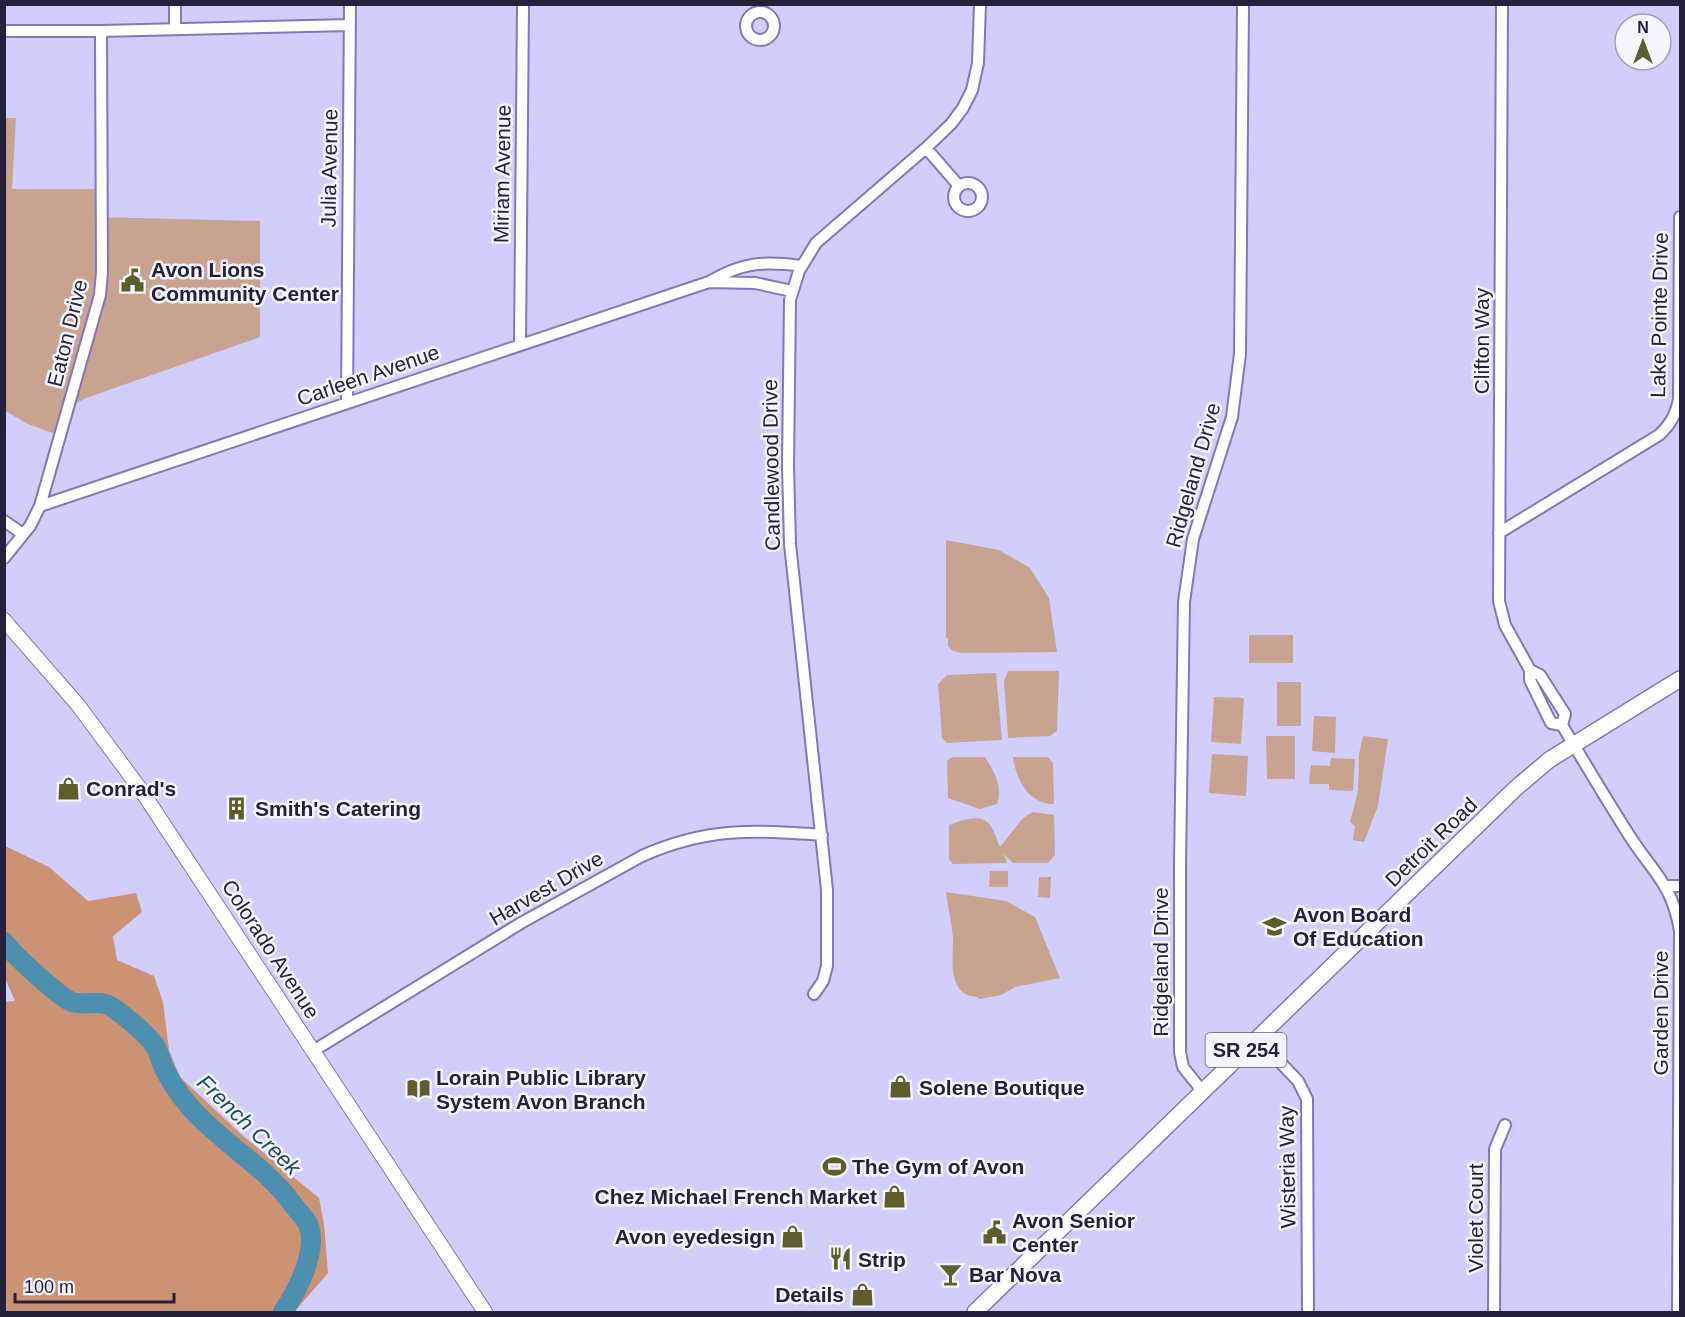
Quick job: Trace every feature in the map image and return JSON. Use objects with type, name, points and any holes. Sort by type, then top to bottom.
[{"type":"main road","name":"Colorado Avenue","points":[[4,620],[73,699],[141,790],[485,1312]]},
{"type":"main road","name":"Detroit Road","points":[[975,1312],[1516,788],[1550,760],[1680,680]]},
{"type":"street","points":[[175,4],[175,29]]},
{"type":"street","name":"Julia Avenue","points":[[346,403],[350,4]]},
{"type":"street","name":"Miriam Avenue","points":[[520,344],[523,4]]},
{"type":"street","name":"Candlewood Drive","points":[[814,994],[823,981],[828,954],[827,890],[790,534],[789,308],[792,291],[802,266],[823,236],[926,148],[958,116],[972,90],[980,54],[980,4]]},
{"type":"street","name":"Ridgeland Drive","points":[[1203,1092],[1183,1067],[1180,1052],[1183,617],[1187,570],[1193,538],[1232,417],[1239,365],[1243,4]]},
{"type":"street","name":"Clifton Way","points":[[1502,4],[1498,601],[1505,625],[1530,670],[1530,680],[1551,723],[1562,725],[1574,745]]},
{"type":"street","points":[[4,31],[350,25]]},
{"type":"street","name":"Eaton Drive","points":[[4,558],[23,534],[40,506],[95,316],[101,284],[101,31]]},
{"type":"street","points":[[926,148],[959,186]]},
{"type":"street","name":"Lake Pointe Drive","points":[[1499,533],[1659,435],[1675,416],[1679,399],[1680,217]]},
{"type":"street","name":"Carleen Avenue","points":[[40,506],[709,282],[731,270],[747,265],[771,263],[802,266]]},
{"type":"street","name":"Carleen Avenue","points":[[709,282],[755,283],[792,291]]},
{"type":"street","points":[[4,521],[23,534]]},
{"type":"street","name":"Garden Drive","points":[[1574,745],[1631,838],[1666,885],[1674,903],[1680,931],[1678,1312]]},
{"type":"street","name":"Harvest Drive","points":[[312,1051],[521,923],[662,847],[702,835],[723,832],[766,831],[822,835]]},
{"type":"street","points":[[1666,885],[1680,886]]},
{"type":"street","name":"Wisteria Way","points":[[1258,1039],[1298,1081],[1307,1099],[1308,1312]]},
{"type":"street","name":"Violet Court","points":[[1494,1312],[1495,1149],[1498,1137],[1505,1125]]},
{"type":"shaded area","points":[[4,118],[16,118],[12,189],[96,189],[96,217],[260,221],[260,337],[86,398],[61,412],[55,434],[28,424],[5,411]]},
{"type":"shaded area","points":[[946,540],[999,550],[1030,568],[1049,598],[1057,652],[961,653],[953,651],[948,646],[948,638],[946,638]]},
{"type":"shaded area","points":[[1249,635],[1293,635],[1293,663],[1249,663]]},
{"type":"shaded area","points":[[1008,671],[1059,671],[1057,731],[1050,736],[1008,738],[1004,681]]},
{"type":"shaded area","points":[[996,673],[1002,740],[947,743],[942,738],[938,684],[947,675]]},
{"type":"shaded area","points":[[1277,682],[1301,682],[1301,726],[1277,726]]},
{"type":"shaded area","points":[[1214,697],[1244,698],[1241,744],[1211,742]]},
{"type":"shaded area","points":[[1314,716],[1336,717],[1335,753],[1312,751]]},
{"type":"shaded area","points":[[1266,736],[1295,736],[1295,779],[1267,779]]},
{"type":"shaded area","points":[[1363,736],[1388,739],[1378,806],[1364,842],[1353,840],[1355,826],[1350,822],[1358,791],[1359,754]]},
{"type":"shaded area","points":[[1212,754],[1248,756],[1246,796],[1209,793]]},
{"type":"shaded area","points":[[952,757],[985,757],[998,785],[997,804],[980,809],[948,798],[947,761]]},
{"type":"shaded area","points":[[1013,757],[1048,757],[1053,763],[1054,804],[1037,800],[1025,789],[1017,774]]},
{"type":"shaded area","points":[[1331,758],[1355,759],[1353,791],[1329,790],[1329,784],[1310,784],[1311,765],[1330,766]]},
{"type":"shaded area","points":[[1033,812],[1054,815],[1055,855],[1048,863],[1013,863],[1004,854],[1007,863],[953,864],[949,859],[949,825],[976,818],[986,821],[992,827],[1000,847],[1023,818]]},
{"type":"shaded area","points":[[5,846],[49,867],[88,901],[136,893],[142,912],[113,936],[117,960],[154,976],[163,1002],[169,1050],[180,1077],[242,1135],[319,1198],[324,1224],[328,1273],[294,1312],[5,1312],[4,1002],[15,1001],[5,978]]},
{"type":"shaded area","points":[[990,871],[1008,871],[1008,887],[989,887]]},
{"type":"shaded area","points":[[1039,877],[1051,877],[1050,898],[1038,897]]},
{"type":"shaded area","points":[[946,892],[1006,901],[1035,917],[1060,978],[1015,987],[1001,995],[979,999],[967,995],[956,983],[954,975],[953,939]]},
{"type":"waterway","name":"French Creek","points":[[4,942],[37,975],[66,999],[77,1003],[97,1003],[112,1007],[149,1038],[169,1078],[189,1106],[215,1132],[270,1179],[305,1219],[311,1234],[309,1258],[300,1282],[283,1312]]},
{"type":"place","name":"Avon Lions Community Center","points":[[133,281]]},
{"type":"place","name":"Conrad's","points":[[68,788]]},
{"type":"place","name":"Smith's Catering","points":[[237,808]]},
{"type":"place","name":"Avon Board Of Education","points":[[1275,926]]},
{"type":"place","name":"Solene Boutique","points":[[901,1087]]},
{"type":"place","name":"Lorain Public Library System Avon Branch","points":[[418,1089]]},
{"type":"place","name":"The Gym of Avon","points":[[834,1166]]},
{"type":"place","name":"Chez Michael French Market","points":[[895,1196]]},
{"type":"place","name":"Avon Senior Center","points":[[994,1232]]},
{"type":"place","name":"Avon eyedesign","points":[[793,1236]]},
{"type":"place","name":"Strip","points":[[840,1259]]},
{"type":"place","name":"Bar Nova","points":[[951,1274]]},
{"type":"place","name":"Details","points":[[862,1294]]}]
